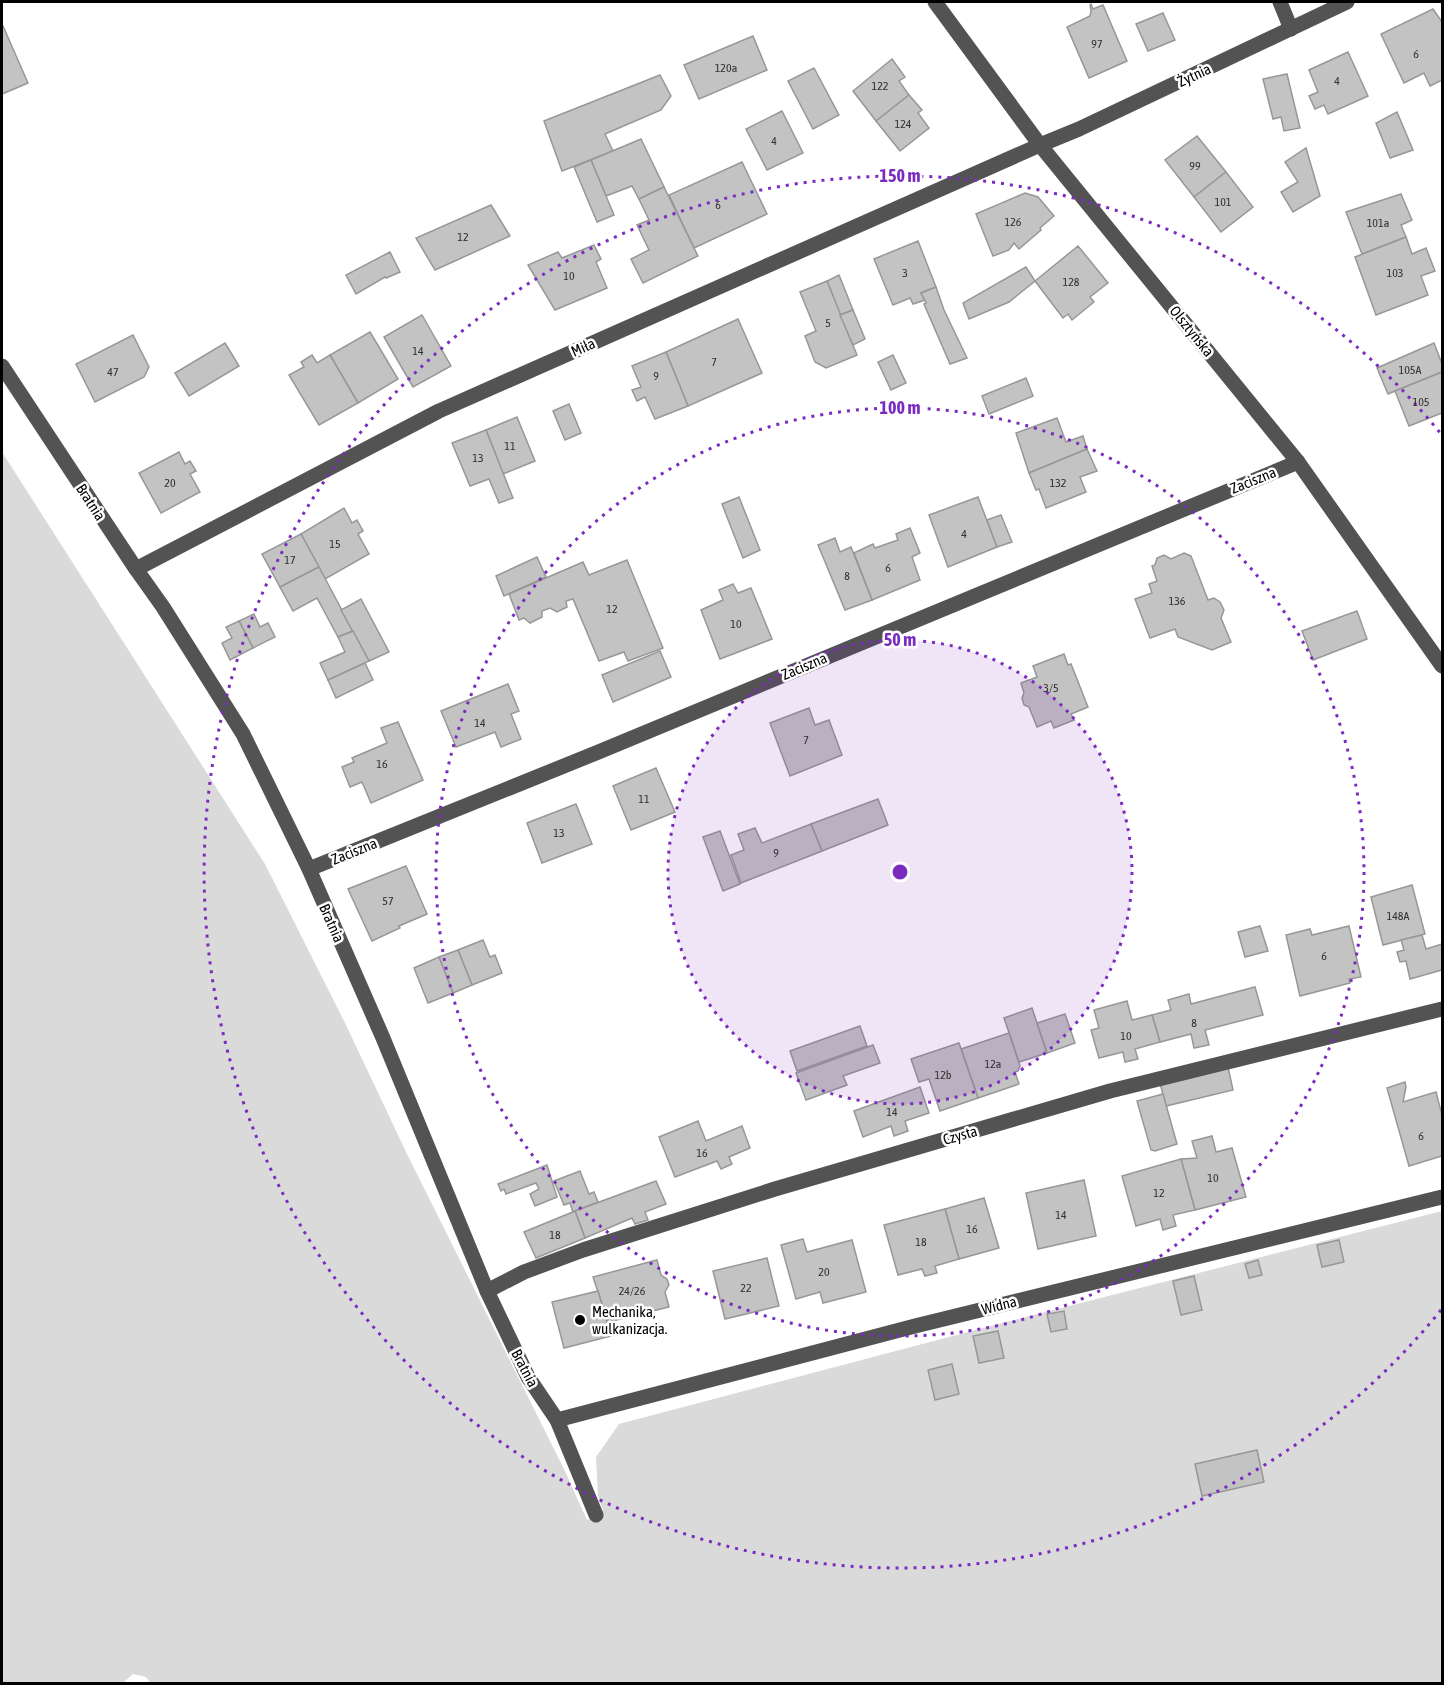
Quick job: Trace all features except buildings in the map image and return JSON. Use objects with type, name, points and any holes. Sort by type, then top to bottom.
[{"type":"street","name":"Olsztyńska","points":[[934,2],[1040,145],[1298,462],[1443,666]]},
{"type":"street","points":[[1280,2],[1291,29]]},
{"type":"street","name":"Żytnia","points":[[1040,145],[1079,129],[1347,2]]},
{"type":"street","name":"Miła","points":[[136,569],[439,411],[1040,145]]},
{"type":"street","name":"Bratnia","points":[[2,366],[163,607],[243,734],[309,870],[383,1038],[487,1291],[528,1377],[557,1420],[596,1515]]},
{"type":"street","name":"Zaciszna","points":[[309,870],[1298,462]]},
{"type":"street","name":"Czysta","points":[[487,1291],[524,1272],[583,1250],[797,1182],[1110,1091],[1443,1009]]},
{"type":"street","name":"Widna","points":[[557,1420],[927,1323],[1443,1197]]},
{"type":"shaded area","points":[[2,452],[265,864],[564,1469],[587,1520],[603,1510],[598,1497],[596,1457],[619,1424],[1442,1211],[1442,1683],[151,1684],[146,1677],[133,1674],[123,1683],[2,1683]]},
{"type":"place","name":"Mechanika, wulkanizacja.","points":[[580,1320]]}]
